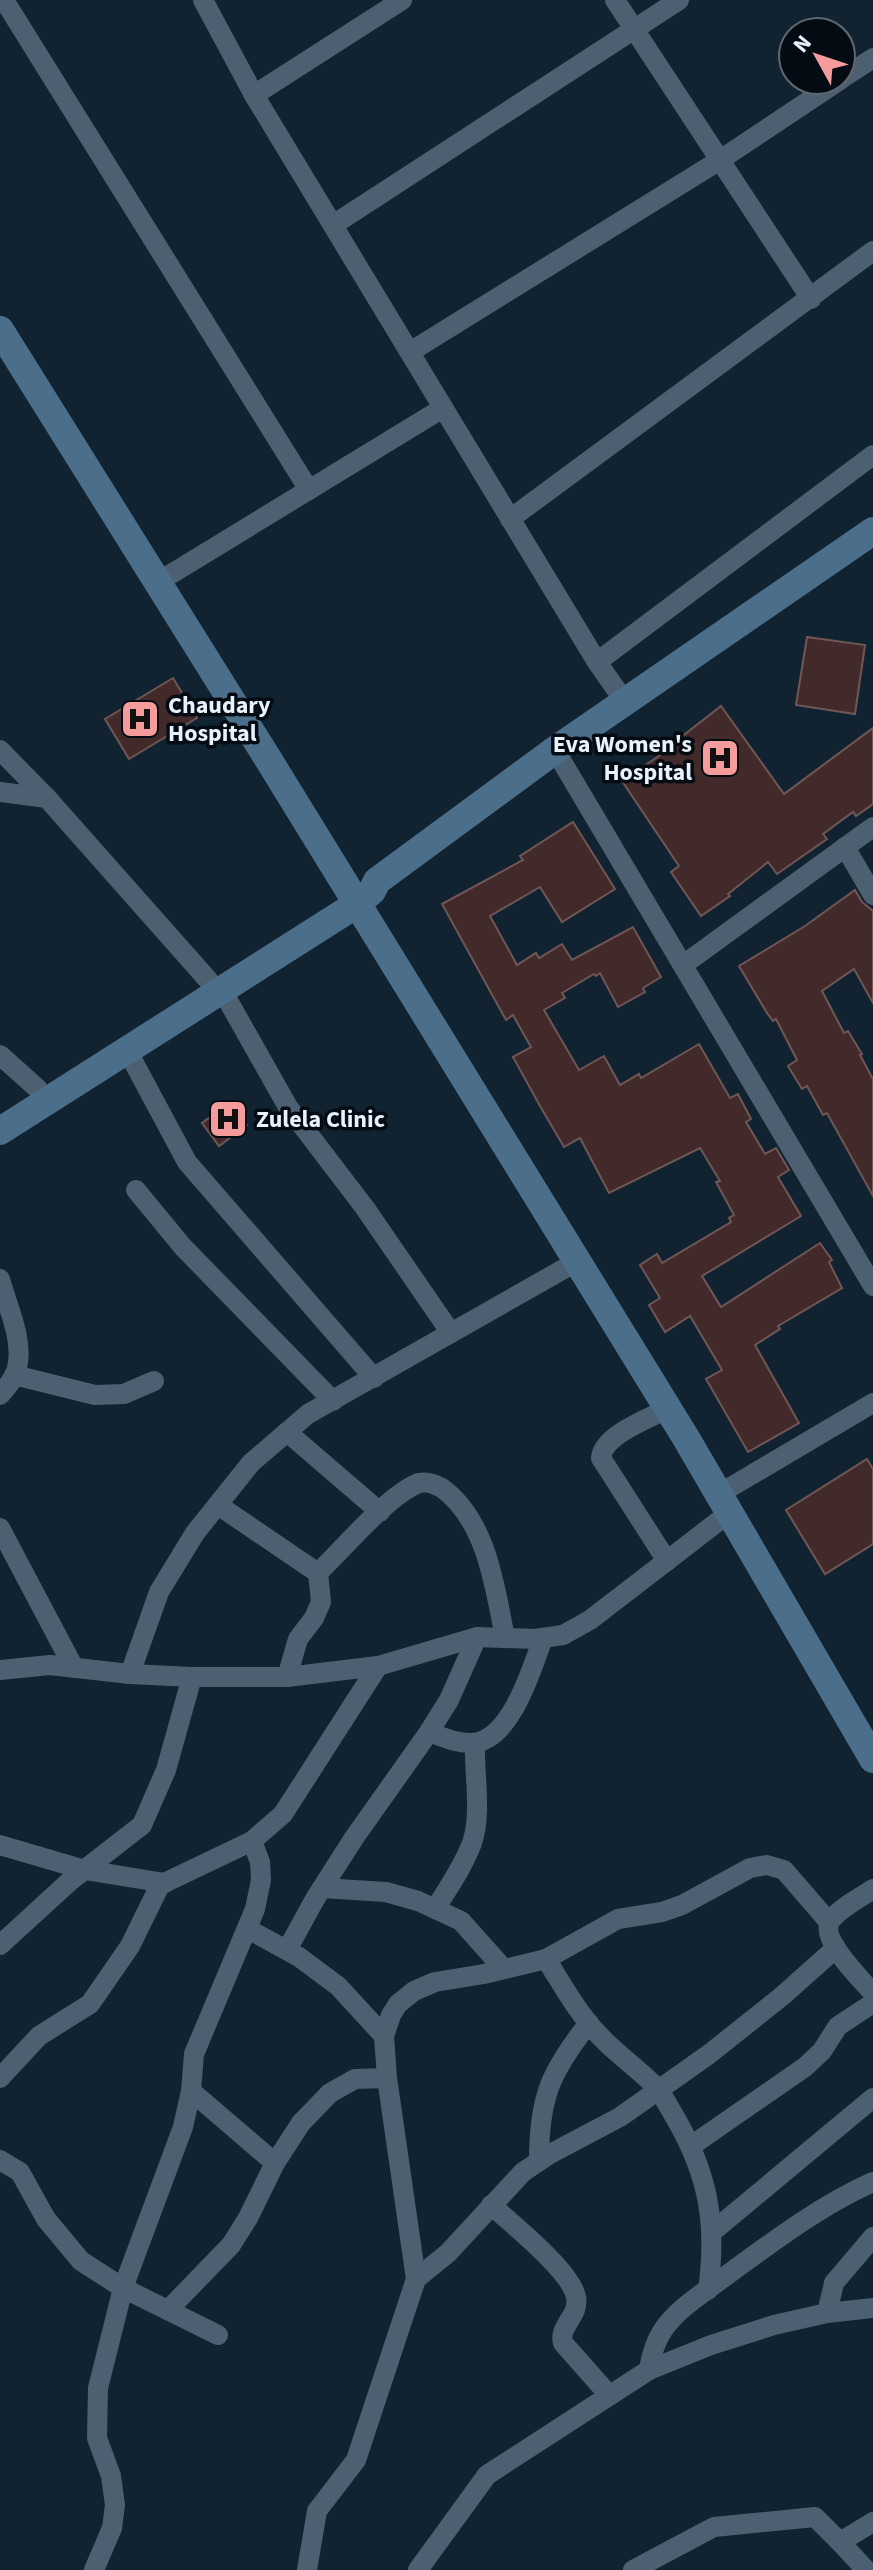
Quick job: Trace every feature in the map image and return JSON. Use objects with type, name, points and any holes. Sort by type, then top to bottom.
[{"type":"street","points":[[4,0],[309,490]]},
{"type":"street","points":[[203,0],[254,95],[597,662],[625,702]]},
{"type":"street","points":[[254,95],[402,0]]},
{"type":"street","points":[[615,0],[811,299]]},
{"type":"street","points":[[333,225],[679,0]]},
{"type":"street","points":[[410,352],[720,160],[816,96]]},
{"type":"street","points":[[510,519],[873,251]]},
{"type":"street","points":[[0,330],[354,898],[667,1409],[873,1759]]},
{"type":"street","points":[[158,582],[443,408]]},
{"type":"street","points":[[597,662],[873,455]]},
{"type":"street","points":[[0,1113],[354,898],[372,891],[377,881],[555,750],[873,531]]},
{"type":"street","points":[[0,750],[215,985],[288,1107],[365,1208],[451,1333]]},
{"type":"street","points":[[555,750],[873,1286]]},
{"type":"street","points":[[0,792],[47,798]]},
{"type":"street","points":[[683,965],[873,827]]},
{"type":"street","points":[[845,847],[873,895]]},
{"type":"street","points":[[0,1131],[127,1050],[215,985]]},
{"type":"street","points":[[127,1050],[194,1172],[374,1378]]},
{"type":"street","points":[[0,1055],[38,1089]]},
{"type":"street","points":[[136,1190],[183,1247],[333,1401]]},
{"type":"street","points":[[130,1674],[159,1592],[195,1533],[251,1463],[308,1414],[576,1262]]},
{"type":"street","points":[[0,1279],[16,1339],[17,1368],[0,1395]]},
{"type":"street","points":[[14,1375],[95,1395],[124,1394],[154,1381]]},
{"type":"street","points":[[0,1670],[50,1665],[130,1674],[287,1677],[378,1666],[477,1637],[543,1638],[563,1635],[590,1620],[667,1561],[724,1504],[873,1403]]},
{"type":"street","points":[[667,1409],[610,1439],[601,1458],[667,1561]]},
{"type":"street","points":[[287,1432],[380,1512]]},
{"type":"street","points":[[318,1573],[402,1492],[421,1482],[435,1484],[450,1494],[474,1526],[493,1580],[505,1638]]},
{"type":"street","points":[[218,1505],[318,1573],[321,1602],[314,1618],[298,1639],[287,1677]]},
{"type":"street","points":[[0,1528],[74,1668]]},
{"type":"street","points":[[287,1950],[322,1888],[449,1700],[477,1637]]},
{"type":"street","points":[[429,1732],[455,1742],[475,1744],[492,1735],[523,1695],[543,1638]]},
{"type":"street","points":[[0,2078],[39,2036],[90,2004],[130,1946],[160,1885],[252,1841],[283,1814],[378,1666]]},
{"type":"street","points":[[0,1945],[85,1870],[142,1825],[166,1770],[192,1677]]},
{"type":"street","points":[[435,1909],[463,1864],[473,1841],[476,1822],[475,1744]]},
{"type":"street","points":[[94,2570],[112,2528],[115,2505],[111,2476],[97,2438],[98,2388],[123,2288],[178,2140],[191,2091],[197,2044],[255,1909],[261,1880],[260,1862],[252,1841]]},
{"type":"street","points":[[0,1845],[85,1870],[165,1883]]},
{"type":"street","points":[[307,2570],[317,2511],[356,2460],[416,2279],[387,2078],[384,2036],[398,2004],[414,1991],[435,1982],[546,1959],[618,1919],[662,1912],[682,1905],[750,1868],[767,1865],[784,1870],[829,1922]]},
{"type":"street","points":[[322,1888],[386,1892],[435,1909],[461,1921],[504,1969]]},
{"type":"street","points":[[873,1889],[835,1915],[829,1922],[827,1935],[873,1993]]},
{"type":"street","points":[[248,1929],[287,1950],[338,1986],[384,2036]]},
{"type":"street","points":[[416,2279],[448,2253],[523,2172],[620,2117],[708,2055],[836,1948]]},
{"type":"street","points":[[546,1959],[589,2023],[658,2090],[691,2146],[703,2180],[712,2232],[708,2290]]},
{"type":"street","points":[[691,2146],[805,2067],[822,2051],[838,2026],[873,2003]]},
{"type":"street","points":[[539,2161],[539,2127],[552,2075],[589,2023]]},
{"type":"street","points":[[168,2310],[231,2245],[275,2163],[301,2123],[330,2093],[355,2079],[387,2078]]},
{"type":"street","points":[[191,2091],[275,2163]]},
{"type":"street","points":[[712,2232],[873,2098]]},
{"type":"street","points":[[0,2160],[20,2172],[46,2219],[81,2261],[123,2288],[218,2335]]},
{"type":"street","points":[[649,2370],[652,2352],[661,2331],[678,2312],[775,2240],[852,2191],[873,2182]]},
{"type":"street","points":[[491,2205],[554,2264],[573,2288],[576,2307],[561,2338],[567,2350],[609,2395]]},
{"type":"street","points":[[827,2313],[834,2283],[873,2237]]},
{"type":"street","points":[[418,2570],[487,2475],[649,2370],[736,2337],[827,2313],[873,2308]]},
{"type":"street","points":[[633,2570],[714,2527],[815,2517],[866,2570]]},
{"type":"street","points":[[840,2542],[873,2522]]},
{"type":"building","points":[[807,637],[865,645],[855,714],[796,705]]},
{"type":"building","points":[[173,678],[197,718],[129,759],[105,719]]},
{"type":"building","points":[[721,706],[784,794],[873,728],[873,804],[856,816],[853,812],[823,834],[827,839],[777,874],[768,862],[728,894],[730,896],[701,916],[671,872],[679,866],[622,781],[672,747]]},
{"type":"building","points":[[573,822],[615,889],[562,922],[540,887],[490,916],[517,965],[536,953],[539,958],[562,944],[572,960],[633,927],[661,977],[643,988],[645,992],[618,1007],[600,973],[594,974],[562,993],[565,998],[544,1010],[579,1070],[604,1056],[620,1085],[639,1074],[641,1078],[699,1044],[730,1098],[738,1094],[751,1119],[746,1122],[765,1154],[776,1148],[789,1170],[778,1177],[801,1216],[702,1276],[721,1307],[820,1243],[832,1260],[829,1262],[842,1288],[778,1326],[780,1329],[755,1345],[799,1423],[748,1452],[706,1379],[722,1370],[690,1316],[665,1332],[649,1305],[660,1298],[640,1265],[657,1254],[662,1263],[731,1222],[729,1218],[734,1215],[716,1182],[720,1181],[700,1148],[609,1193],[580,1138],[564,1147],[540,1106],[513,1057],[531,1047],[513,1015],[506,1020],[442,904],[523,860],[520,856]]},
{"type":"building","points":[[855,890],[862,902],[873,911],[873,1003],[854,969],[822,991],[844,1033],[848,1031],[862,1054],[873,1079],[873,1196],[827,1113],[823,1115],[807,1086],[802,1089],[788,1066],[797,1060],[776,1019],[773,1021],[767,1013],[739,966],[805,926]]},
{"type":"building","points":[[231,1102],[247,1125],[219,1146],[202,1123]]},
{"type":"building","points":[[867,1459],[873,1469],[873,1544],[825,1574],[786,1510]]},
{"type":"place","name":"Chaudary Hospital","points":[[140,719]]},
{"type":"place","name":"Eva Women's Hospital","points":[[720,758]]},
{"type":"place","name":"Zulela Clinic","points":[[228,1119]]}]
